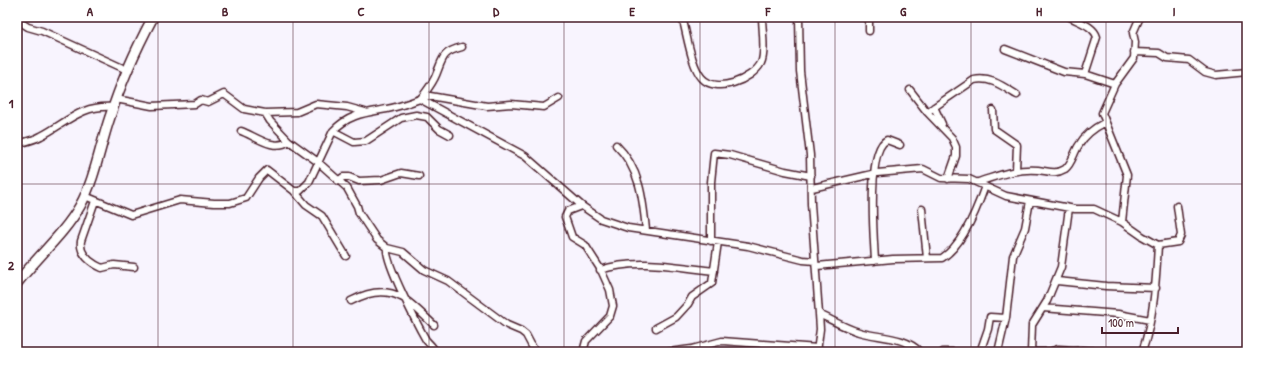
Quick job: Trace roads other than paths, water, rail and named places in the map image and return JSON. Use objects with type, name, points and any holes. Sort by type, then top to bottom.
[{"type":"street","points":[[17,283],[70,222],[85,196],[114,103],[127,70],[153,17]]},
{"type":"street","points":[[682,17],[696,69],[702,79],[712,85],[720,85],[744,78],[761,63],[763,53],[762,17]]},
{"type":"street","points":[[669,352],[692,349],[722,341],[818,350],[819,314],[811,204],[812,188],[800,71],[799,17]]},
{"type":"street","points":[[869,17],[869,31]]},
{"type":"street","points":[[1070,17],[1092,28],[1096,32],[1097,37],[1085,74]]},
{"type":"street","points":[[1122,222],[1127,175],[1123,162],[1104,123],[1102,113],[1115,84],[1134,58],[1135,42],[1133,33],[1140,17]]},
{"type":"street","points":[[17,20],[28,27],[42,31],[127,70]]},
{"type":"street","points":[[421,98],[433,83],[439,64],[445,54],[451,50],[462,47]]},
{"type":"street","points":[[1005,49],[1064,72],[1085,74],[1115,84]]},
{"type":"street","points":[[1134,52],[1159,53],[1167,58],[1190,60],[1205,72],[1216,75],[1247,72]]},
{"type":"street","points":[[927,112],[974,80],[980,78],[995,82],[1017,95]]},
{"type":"street","points":[[910,90],[927,112],[947,133]]},
{"type":"street","points":[[17,144],[41,136],[69,118],[89,108],[114,103],[152,106],[197,104],[201,100],[208,102],[224,94],[244,109],[264,113],[297,112],[316,104],[347,107],[365,112]]},
{"type":"street","points":[[421,98],[525,156],[581,206],[609,222],[646,230],[768,250],[816,263],[942,258],[949,253],[975,214],[985,186]]},
{"type":"street","points":[[294,191],[300,191],[309,182],[333,131],[338,126],[365,112],[388,109],[421,98],[487,106],[511,104],[544,107],[560,98]]},
{"type":"street","points":[[934,107],[956,147],[956,156],[948,179]]},
{"type":"street","points":[[993,110],[994,129],[1017,145],[1016,170]]},
{"type":"street","points":[[264,113],[289,141],[318,162],[350,192],[359,213],[367,226],[387,248],[389,260],[406,301],[426,339],[435,352]]},
{"type":"street","points":[[333,131],[354,142],[366,141],[401,118],[416,114],[427,117],[439,129],[450,135]]},
{"type":"street","points":[[978,182],[1016,170],[1040,170],[1054,173],[1066,168],[1083,138],[1093,129],[1104,123]]},
{"type":"street","points":[[240,131],[276,145],[284,144],[289,141]]},
{"type":"street","points":[[875,261],[873,174],[880,144],[887,140],[900,145]]},
{"type":"street","points":[[616,145],[628,159],[639,181],[643,197],[646,230]]},
{"type":"street","points":[[711,241],[711,182],[714,153],[730,155],[785,171],[811,176]]},
{"type":"street","points":[[812,188],[873,174],[923,169],[941,178],[969,179],[1006,196],[1069,208],[1094,209],[1122,222],[1158,245],[1178,242],[1180,234],[1177,206]]},
{"type":"street","points":[[85,196],[131,215],[180,200],[230,203],[246,198],[259,178],[267,170],[294,191],[306,205],[322,216],[346,256]]},
{"type":"street","points":[[338,181],[343,177],[349,177],[359,181],[381,180],[401,173],[419,176]]},
{"type":"street","points":[[95,201],[81,241],[80,246],[84,255],[102,268],[114,265],[134,267]]},
{"type":"street","points":[[998,352],[1006,318],[1013,256],[1025,228],[1030,201]]},
{"type":"street","points":[[581,206],[568,211],[565,217],[567,225],[572,237],[585,245],[600,270],[610,290],[613,306],[610,316],[586,341],[583,352]]},
{"type":"street","points":[[922,208],[927,258]]},
{"type":"street","points":[[1069,208],[1064,254],[1057,281],[1043,308],[1032,324],[1031,352],[1048,352],[1058,349],[1117,352]]},
{"type":"street","points":[[656,328],[676,317],[688,304],[692,297],[712,283],[718,242]]},
{"type":"street","points":[[1142,352],[1149,333],[1156,288],[1158,245]]},
{"type":"street","points":[[387,248],[403,252],[418,266],[448,281],[507,325],[521,331],[526,335],[536,352]]},
{"type":"street","points":[[600,270],[615,265],[644,264],[714,271]]},
{"type":"street","points":[[1057,281],[1106,286],[1156,288]]},
{"type":"street","points":[[351,301],[369,292],[402,297],[434,325]]},
{"type":"street","points":[[1043,308],[1118,314],[1150,320]]},
{"type":"street","points":[[819,314],[857,331],[875,337],[906,342],[920,352]]},
{"type":"street","points":[[980,352],[988,329],[990,317],[1006,318]]},
{"type":"street","points":[[943,352],[952,352]]}]
